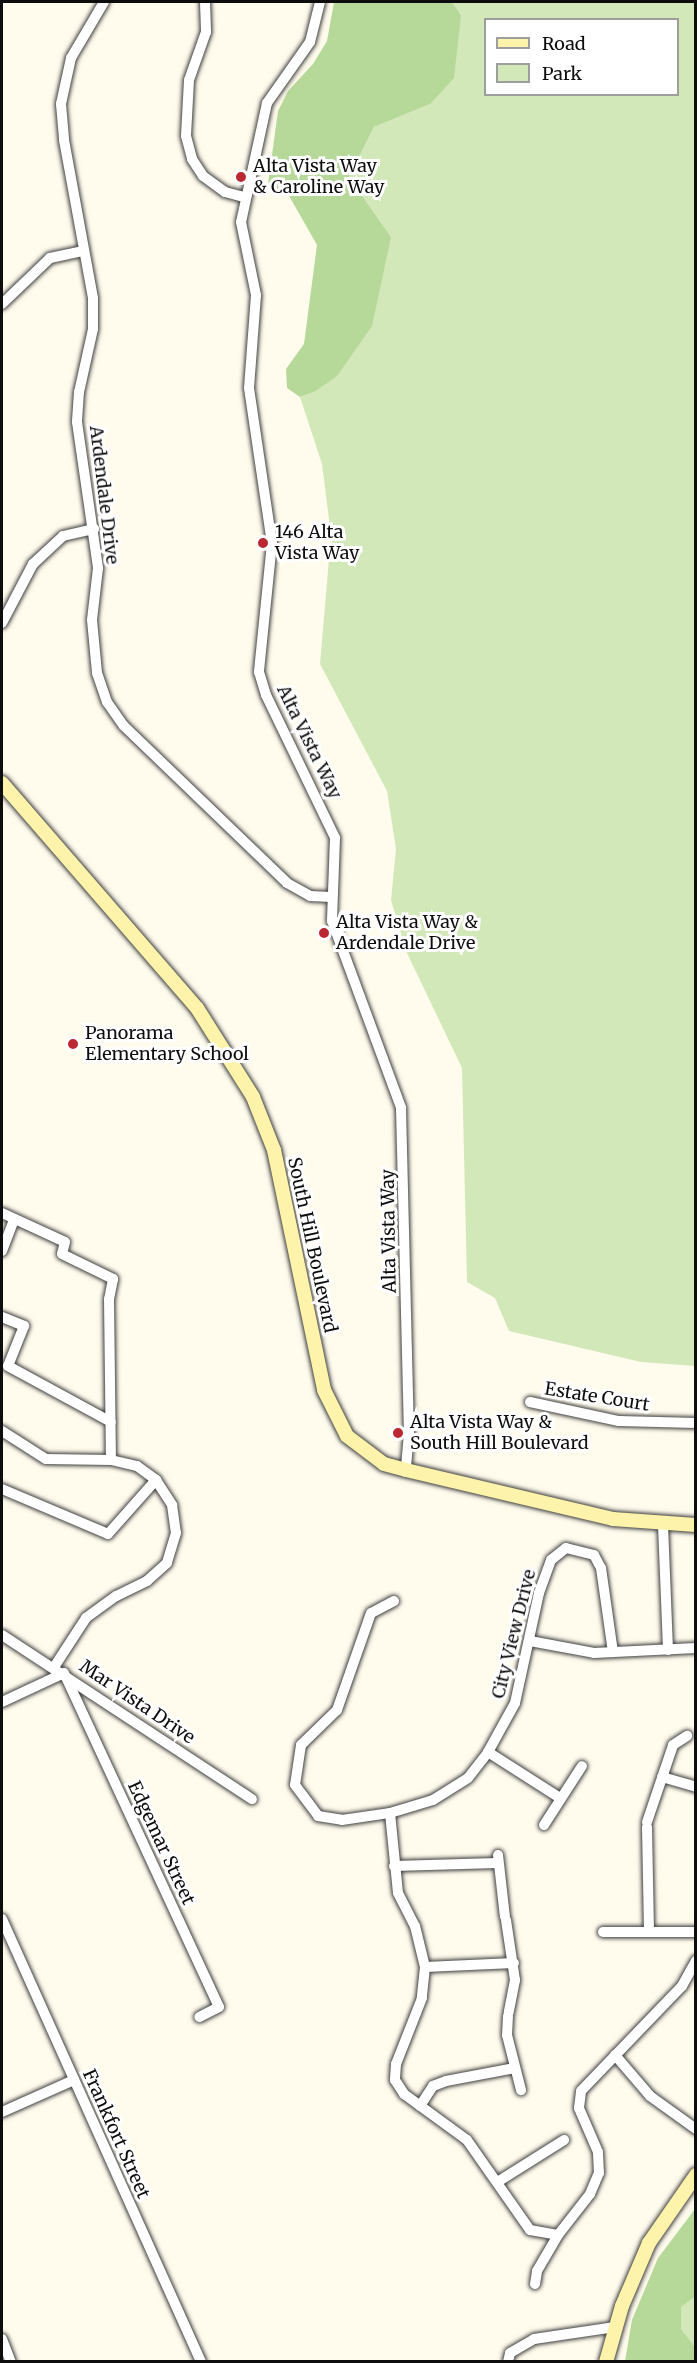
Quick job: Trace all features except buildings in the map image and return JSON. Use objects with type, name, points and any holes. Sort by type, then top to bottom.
[{"type":"street","name":"Ardendale Drive","points":[[104,2],[71,58],[62,93],[62,132],[93,314],[77,422],[98,568],[92,620],[93,657],[101,688],[115,714],[287,883],[309,896],[331,897]]},
{"type":"street","points":[[205,2],[206,32],[186,94],[187,142],[197,168],[210,183],[244,197]]},
{"type":"street","name":"Alta Vista Way","points":[[320,2],[310,42],[267,103],[255,165],[244,197],[242,222],[256,296],[249,388],[271,516],[272,552],[259,672],[266,695],[335,838],[331,897],[339,944],[401,1108],[409,1433],[405,1470]]},
{"type":"street","points":[[2,304],[50,258],[82,251]]},
{"type":"street","points":[[2,623],[33,564],[63,536],[94,529]]},
{"type":"street","name":"South Hill Boulevard","points":[[2,783],[197,1008],[236,1066],[253,1097],[274,1150],[328,1404],[347,1436],[384,1464],[405,1470],[614,1519],[663,1525],[696,1525]]},
{"type":"street","points":[[2,1213],[65,1242],[62,1254],[113,1279],[109,1299],[111,1460]]},
{"type":"street","points":[[2,1251],[14,1219]]},
{"type":"street","points":[[2,1317],[24,1326],[8,1366],[111,1422]]},
{"type":"street","name":"Estate Court","points":[[530,1402],[619,1421],[696,1423]]},
{"type":"street","points":[[2,1431],[46,1459],[111,1460],[137,1466],[156,1480],[171,1505],[176,1533],[167,1563],[147,1581],[116,1596],[86,1618],[54,1667]]},
{"type":"street","points":[[2,1489],[108,1534],[156,1480]]},
{"type":"street","points":[[663,1525],[668,1650]]},
{"type":"street","name":"City View Drive","points":[[394,1601],[370,1613],[337,1710],[324,1725],[305,1737],[294,1776],[300,1795],[318,1816],[342,1820],[390,1814],[452,1791],[488,1752],[515,1704],[550,1560],[566,1548],[577,1548],[594,1555],[601,1568],[613,1652]]},
{"type":"street","name":"Mar Vista Drive","points":[[2,1635],[64,1673],[252,1799]]},
{"type":"street","points":[[530,1641],[575,1651],[613,1652],[696,1648]]},
{"type":"street","points":[[2,1702],[64,1673]]},
{"type":"street","name":"Edgemar Street","points":[[64,1673],[219,2007],[199,2017]]},
{"type":"street","points":[[649,1931],[647,1825],[673,1745],[687,1736]]},
{"type":"street","points":[[488,1752],[560,1798]]},
{"type":"street","points":[[544,1825],[582,1766]]},
{"type":"street","points":[[662,1776],[696,1787]]},
{"type":"street","points":[[390,1814],[398,1893],[415,1926],[425,1966],[422,1998],[394,2072],[398,2087],[467,2140],[498,2181],[530,2230],[558,2235]]},
{"type":"street","points":[[394,1866],[498,1859],[514,1963],[514,1989],[508,2014],[507,2035],[521,2090]]},
{"type":"street","name":"Frankfort Street","points":[[2,1919],[201,2361]]},
{"type":"street","points":[[603,1932],[696,1932]]},
{"type":"street","points":[[535,2284],[537,2271],[558,2235],[590,2194],[599,2173],[598,2152],[578,2098],[589,2079],[682,1986],[696,1961]]},
{"type":"street","points":[[425,1966],[514,1963]]},
{"type":"street","points":[[615,2055],[650,2096],[696,2129]]},
{"type":"street","points":[[420,2106],[433,2086],[446,2081],[515,2068]]},
{"type":"street","points":[[2,2112],[74,2080]]},
{"type":"street","points":[[498,2181],[564,2140]]},
{"type":"street","points":[[606,2361],[615,2327],[649,2243],[696,2175]]},
{"type":"street","points":[[508,2361],[510,2353],[534,2340],[615,2327]]},
{"type":"street","points":[[2,2339],[12,2361]]},
{"type":"green space","points":[[334,2],[452,2],[461,15],[454,78],[430,104],[374,127],[349,177],[391,237],[372,326],[337,376],[314,392],[300,397],[287,388],[286,369],[304,344],[317,245],[288,194],[268,184],[278,111],[288,91],[313,64],[327,41]]},
{"type":"green space","points":[[452,2],[695,2],[695,1366],[641,1362],[509,1331],[495,1298],[467,1282],[462,1068],[407,953],[391,900],[396,849],[387,791],[320,664],[331,535],[322,464],[300,397],[314,392],[391,237],[349,177],[374,127],[430,104],[461,15]]},
{"type":"green space","points":[[695,2209],[695,2297],[681,2307],[681,2329],[695,2347],[695,2361],[625,2361],[632,2320],[658,2258]]},
{"type":"green space","points":[[695,2297],[695,2347],[681,2329],[681,2307]]},
{"type":"place","name":"Alta Vista Way & Caroline Way","points":[[241,177]]},
{"type":"place","name":"146 Alta Vista Way","points":[[263,543]]},
{"type":"place","name":"Alta Vista Way & Ardendale Drive","points":[[324,933]]},
{"type":"place","name":"Panorama Elementary School","points":[[73,1044]]},
{"type":"place","name":"Alta Vista Way & South Hill Boulevard","points":[[398,1433]]}]
